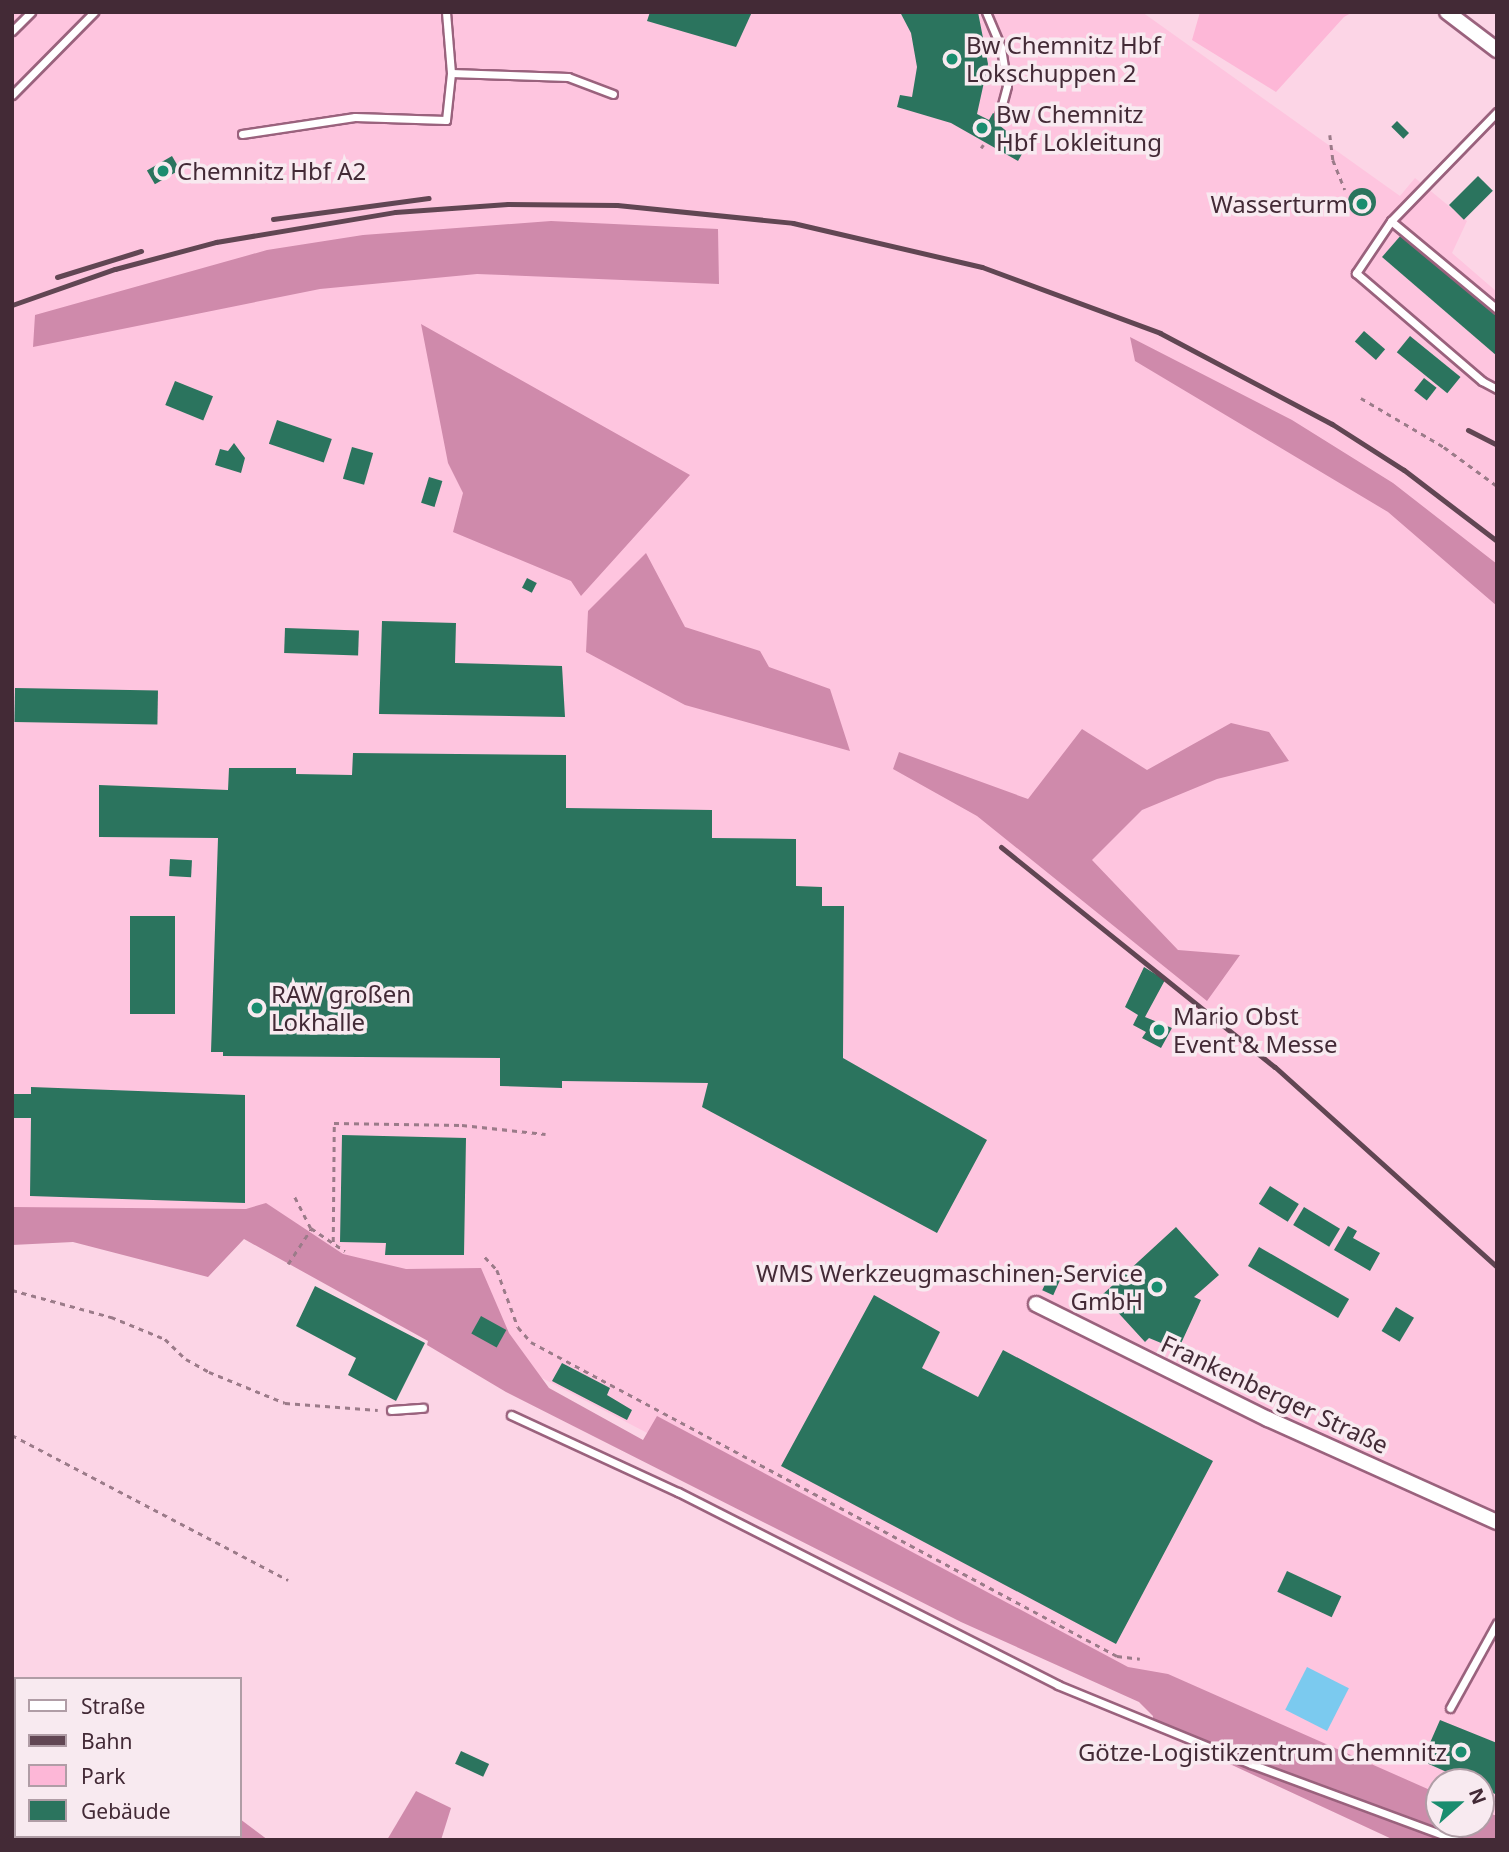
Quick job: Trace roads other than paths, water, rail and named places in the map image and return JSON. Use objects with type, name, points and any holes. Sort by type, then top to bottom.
[{"type":"street","points":[[1447,12],[1497,50]]},
{"type":"street","name":"Frankenberger Straße","points":[[1036,1304],[1268,1419],[1497,1522]]},
{"type":"lane","points":[[12,31],[31,12]]},
{"type":"lane","points":[[12,95],[94,12]]},
{"type":"lane","points":[[242,134],[355,117],[446,120],[451,73],[446,12]]},
{"type":"lane","points":[[986,12],[1001,48],[1007,86],[999,116]]},
{"type":"lane","points":[[451,73],[568,77],[613,94]]},
{"type":"lane","points":[[1497,112],[1391,221],[1356,273],[1482,381],[1497,389]]},
{"type":"lane","points":[[1391,221],[1497,309]]},
{"type":"lane","points":[[391,1410],[423,1408]]},
{"type":"lane","points":[[511,1415],[678,1492],[1058,1685],[1251,1764],[1457,1840]]},
{"type":"lane","points":[[1450,1707],[1497,1623]]},
{"type":"water","points":[[1307,1667],[1349,1688],[1327,1731],[1285,1710]]},
{"type":"railway","points":[[273,219],[429,198]]},
{"type":"railway","points":[[12,305],[115,269],[216,242],[395,212],[508,204],[617,205],[793,223],[982,267],[1160,333],[1332,424],[1404,470],[1497,541]]},
{"type":"railway","points":[[57,277],[141,251]]},
{"type":"railway","points":[[1468,430],[1497,445]]},
{"type":"railway","points":[[1001,847],[1275,1067],[1497,1267]]},
{"type":"place","name":"Bw Chemnitz Hbf Lokschuppen 2","points":[[952,59]]},
{"type":"place","name":"Bw Chemnitz Hbf Lokleitung","points":[[982,128]]},
{"type":"place","name":"Chemnitz Hbf A2","points":[[163,171]]},
{"type":"place","name":"Wasserturm","points":[[1362,204]]},
{"type":"place","name":"RAW großen Lokhalle","points":[[257,1008]]},
{"type":"place","name":"Mario Obst Event & Messe","points":[[1159,1030]]},
{"type":"place","name":"WMS Werkzeugmaschinen-Service GmbH","points":[[1157,1287]]},
{"type":"place","name":"Götze-Logistikzentrum Chemnitz","points":[[1461,1752]]}]
